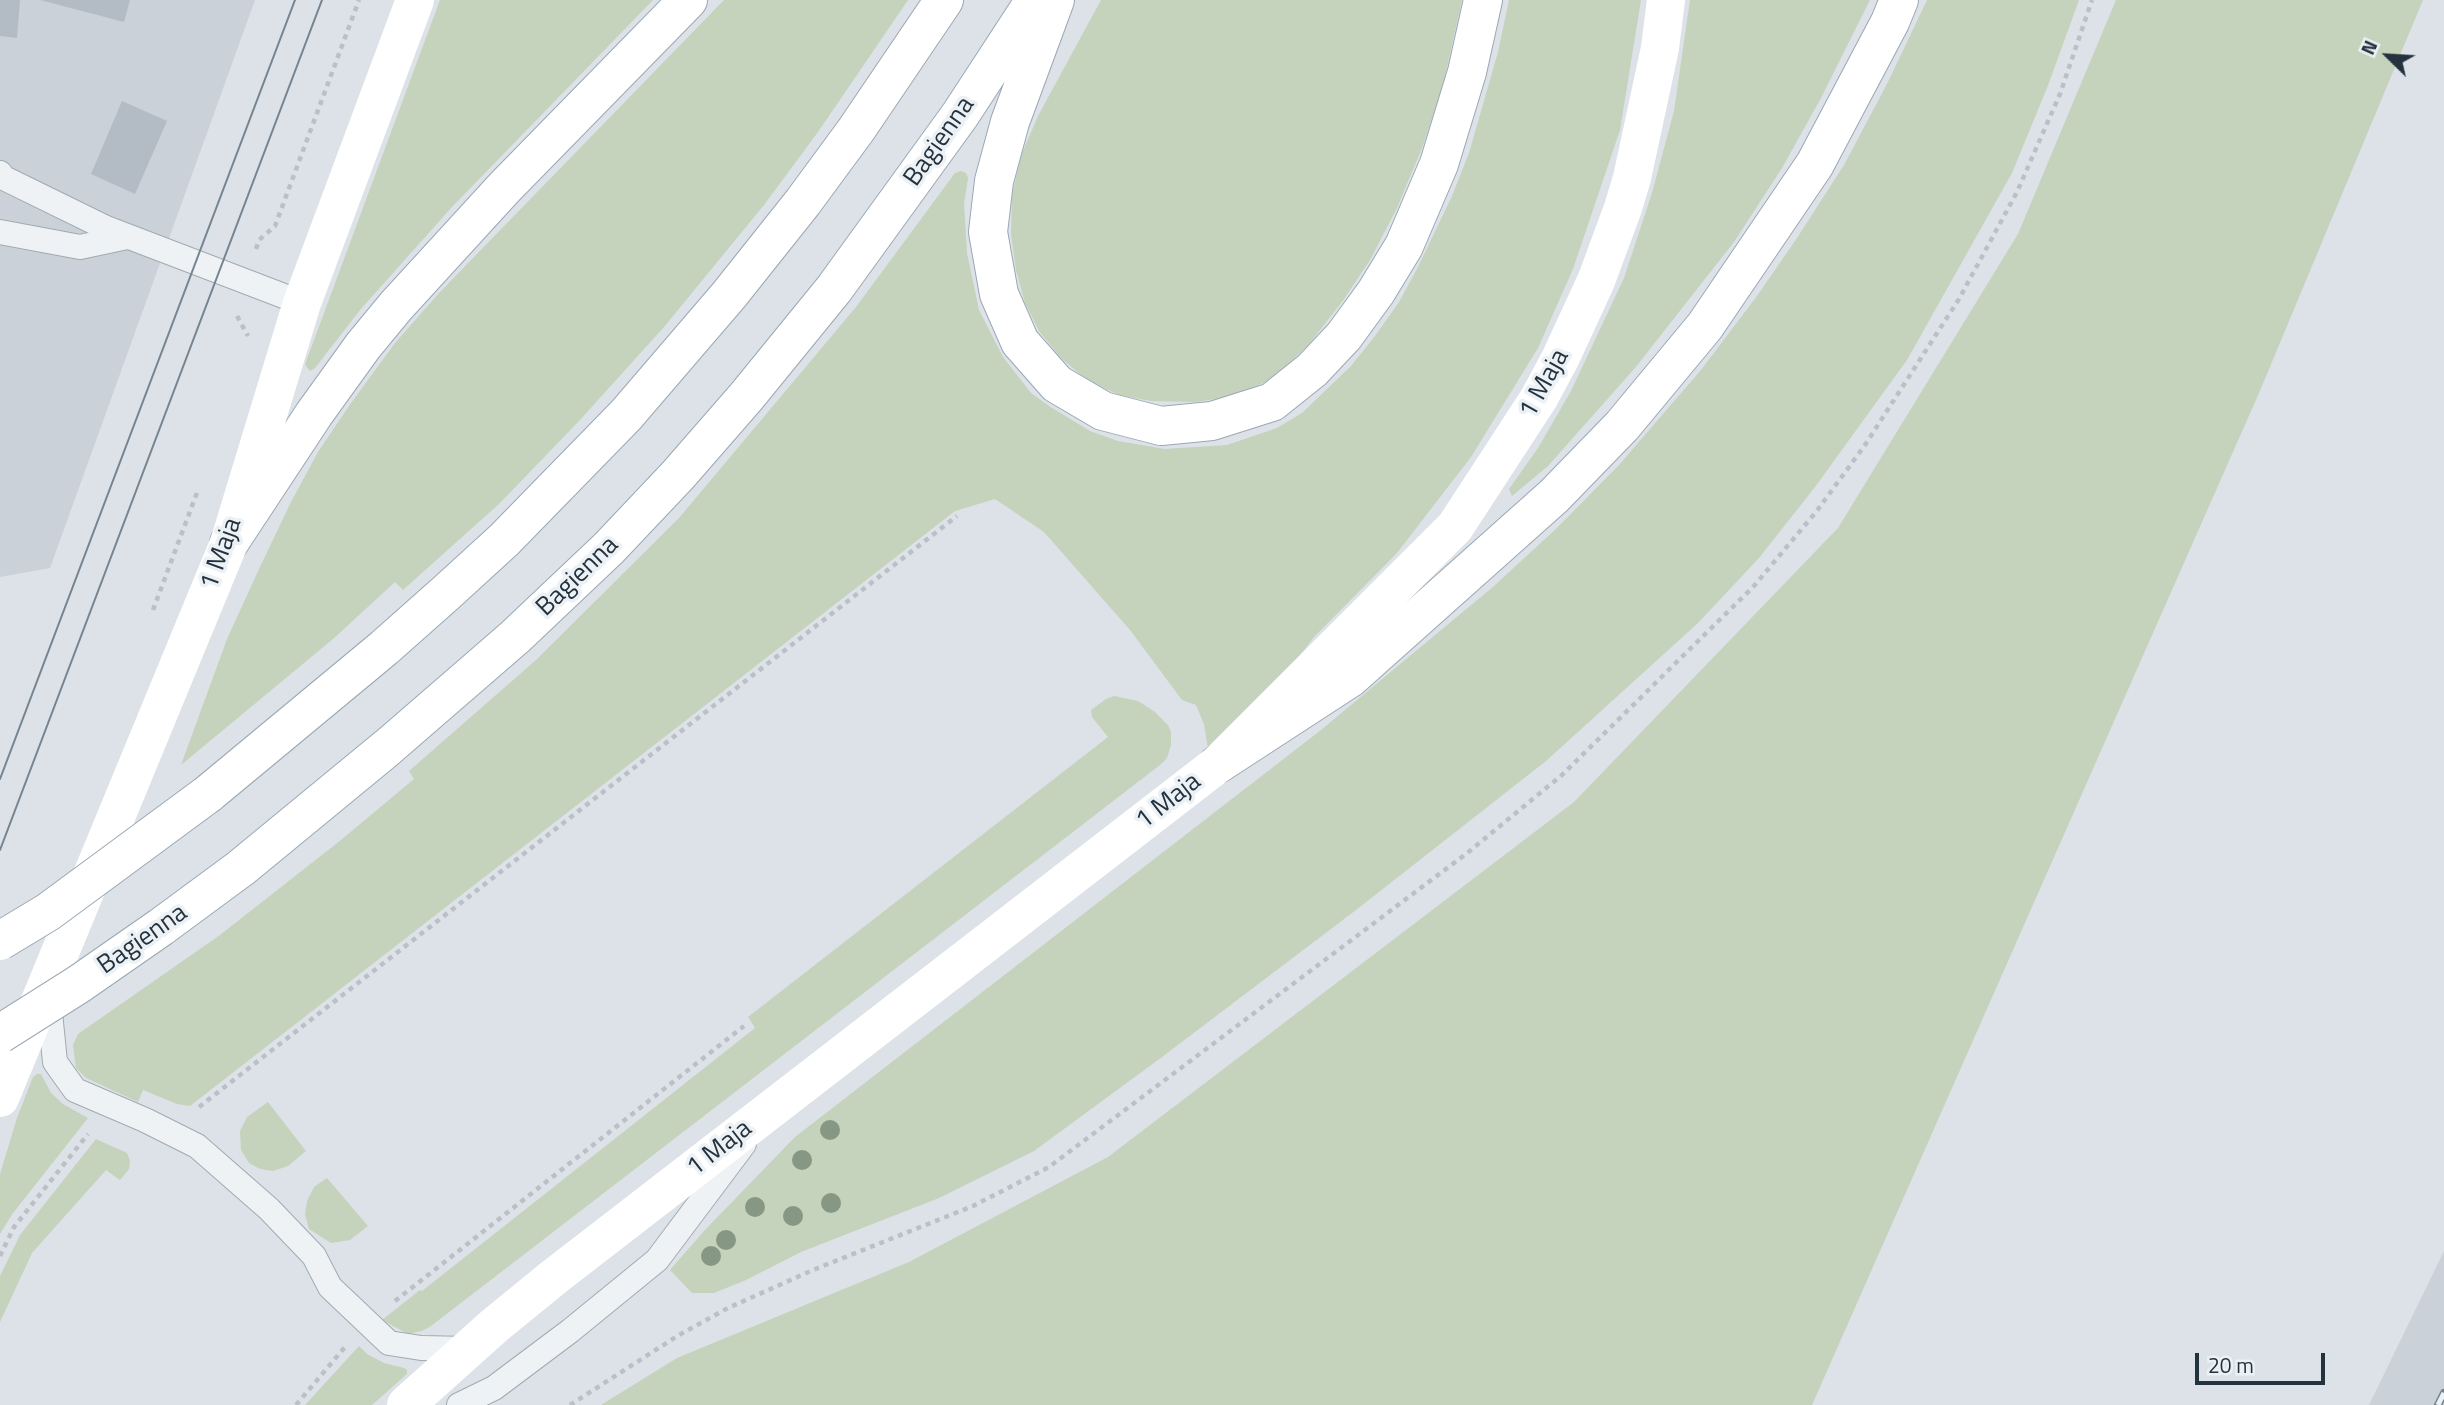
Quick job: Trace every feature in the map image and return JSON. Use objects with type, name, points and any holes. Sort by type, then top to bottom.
[{"type":"main road","name":"1 Maja","points":[[0,1098],[229,543],[302,303],[415,0]]},
{"type":"main road","points":[[229,543],[314,414],[396,306],[514,178],[688,0]]},
{"type":"main road","points":[[0,941],[48,912],[208,794],[384,648],[456,584],[570,475],[721,305],[803,202],[856,130],[944,0]]},
{"type":"main road","name":"Bagienna","points":[[0,1034],[79,984],[241,868],[388,747],[515,637],[618,539],[746,397],[834,289],[960,115],[1035,0]]},
{"type":"main road","points":[[1055,0],[1010,122],[994,181],[988,232],[999,294],[1020,342],[1057,384],[1103,411],[1161,426],[1212,421],[1272,402],[1312,370],[1344,336],[1376,292],[1404,246],[1439,164],[1467,72],[1483,0]]},
{"type":"main road","name":"1 Maja","points":[[406,1405],[554,1277],[1218,764],[1455,527],[1539,398],[1581,314],[1623,208],[1649,104],[1666,0]]},
{"type":"main road","points":[[1218,764],[1350,678],[1554,496],[1622,426],[1705,326],[1815,164],[1899,0]]},
{"type":"lane","points":[[0,173],[4,178],[127,237],[302,303]]},
{"type":"lane","points":[[0,232],[80,247],[127,237]]},
{"type":"lane","points":[[46,982],[55,1062],[75,1090],[197,1146],[270,1209],[314,1256],[330,1287],[389,1343],[421,1349],[468,1349]]},
{"type":"lane","points":[[459,1405],[495,1388],[657,1260],[767,1112]]},
{"type":"path","points":[[247,346],[247,336],[234,311],[259,240],[275,226],[359,0]]},
{"type":"path","points":[[570,1405],[679,1335],[728,1308],[783,1282],[973,1206],[1049,1167],[1401,904],[1509,821],[1562,775],[1754,586],[1822,504],[1872,435],[1959,299],[2017,192],[2060,94],[2092,0]]},
{"type":"path","points":[[152,612],[201,483]]},
{"type":"path","points":[[145,1120],[158,1101],[181,1114],[197,1109],[957,516]]},
{"type":"path","points":[[296,1405],[366,1322],[744,1026]]},
{"type":"path","points":[[0,1256],[14,1227],[92,1129]]},
{"type":"shaded area","points":[[0,0],[255,0],[50,568],[0,577]]},
{"type":"shaded area","points":[[2444,1251],[2444,1405],[2369,1405]]},
{"type":"green space","points":[[440,0],[653,0],[451,208],[310,371],[305,365],[307,359]]},
{"type":"green space","points":[[724,0],[908,0],[818,132],[764,205],[664,327],[579,421],[500,503],[403,590],[395,582],[333,639],[181,765],[227,639],[259,569],[318,452],[351,403],[395,343],[439,293]]},
{"type":"green space","points":[[1101,0],[1462,0],[1442,90],[1422,148],[1397,208],[1370,260],[1309,344],[1275,377],[1236,396],[1195,402],[1151,401],[1119,395],[1087,380],[1061,358],[1039,331],[1025,303],[1016,270],[1011,234],[1012,194],[1022,153],[1038,116]]},
{"type":"green space","points":[[1509,0],[1641,0],[1620,130],[1573,269],[1538,348],[1471,457],[1397,553],[1314,637],[1277,685],[1208,749],[1204,724],[1196,705],[1182,700],[1130,630],[1044,532],[995,499],[955,511],[190,1106],[177,1104],[143,1090],[138,1102],[86,1078],[76,1068],[73,1045],[78,1034],[220,935],[414,779],[409,771],[536,660],[679,518],[856,307],[955,173],[961,171],[966,173],[968,178],[964,204],[967,253],[979,310],[1003,357],[1031,393],[1049,406],[1090,431],[1118,441],[1165,449],[1227,445],[1277,428],[1302,413],[1351,366],[1375,336],[1399,302],[1418,267],[1469,153],[1498,52]]},
{"type":"green space","points":[[1690,0],[1870,0],[1782,168],[1734,242],[1635,368],[1548,466],[1512,496],[1509,489],[1538,448],[1571,391],[1624,278],[1652,193],[1674,111]]},
{"type":"green space","points":[[1927,0],[2079,0],[2012,173],[1907,360],[1815,487],[1759,558],[1698,623],[1546,761],[1356,910],[1034,1151],[939,1198],[801,1252],[746,1280],[714,1293],[692,1293],[670,1270],[795,1137],[1321,730],[1494,586],[1558,527],[1619,465],[1701,370],[1797,238],[1844,165]]},
{"type":"green space","points":[[2116,0],[2423,0],[2259,393],[1812,1405],[601,1405],[677,1358],[909,1262],[1108,1157],[1574,802],[1838,528],[2018,234]]},
{"type":"green space","points":[[1114,696],[1138,701],[1168,725],[1171,745],[1167,758],[1160,765],[431,1326],[408,1334],[382,1320],[755,1028],[748,1017],[1108,737],[1092,717],[1091,710]]},
{"type":"green space","points":[[41,1074],[51,1093],[63,1104],[88,1118],[13,1213],[0,1234],[0,1174],[17,1118],[33,1077]]},
{"type":"green space","points":[[268,1102],[306,1151],[288,1166],[273,1171],[260,1169],[249,1163],[241,1150],[240,1131],[247,1117]]},
{"type":"green space","points":[[96,1139],[127,1153],[129,1169],[120,1180],[106,1170],[32,1253],[0,1322],[0,1276],[20,1235]]},
{"type":"green space","points":[[327,1178],[368,1226],[350,1240],[331,1243],[309,1229],[305,1214],[307,1201],[314,1187]]},
{"type":"green space","points":[[359,1346],[367,1354],[384,1363],[404,1368],[407,1374],[372,1405],[305,1405]]},
{"type":"building","points":[[0,0],[20,0],[17,38],[0,36]]},
{"type":"building","points":[[40,0],[130,0],[124,22]]},
{"type":"building","points":[[122,101],[167,121],[135,194],[91,174]]},
{"type":"tram line","points":[[0,779],[295,0]]},
{"type":"tram line","points":[[0,850],[322,0]]},
{"type":"railway","points":[[2438,1405],[2444,1393]]}]
